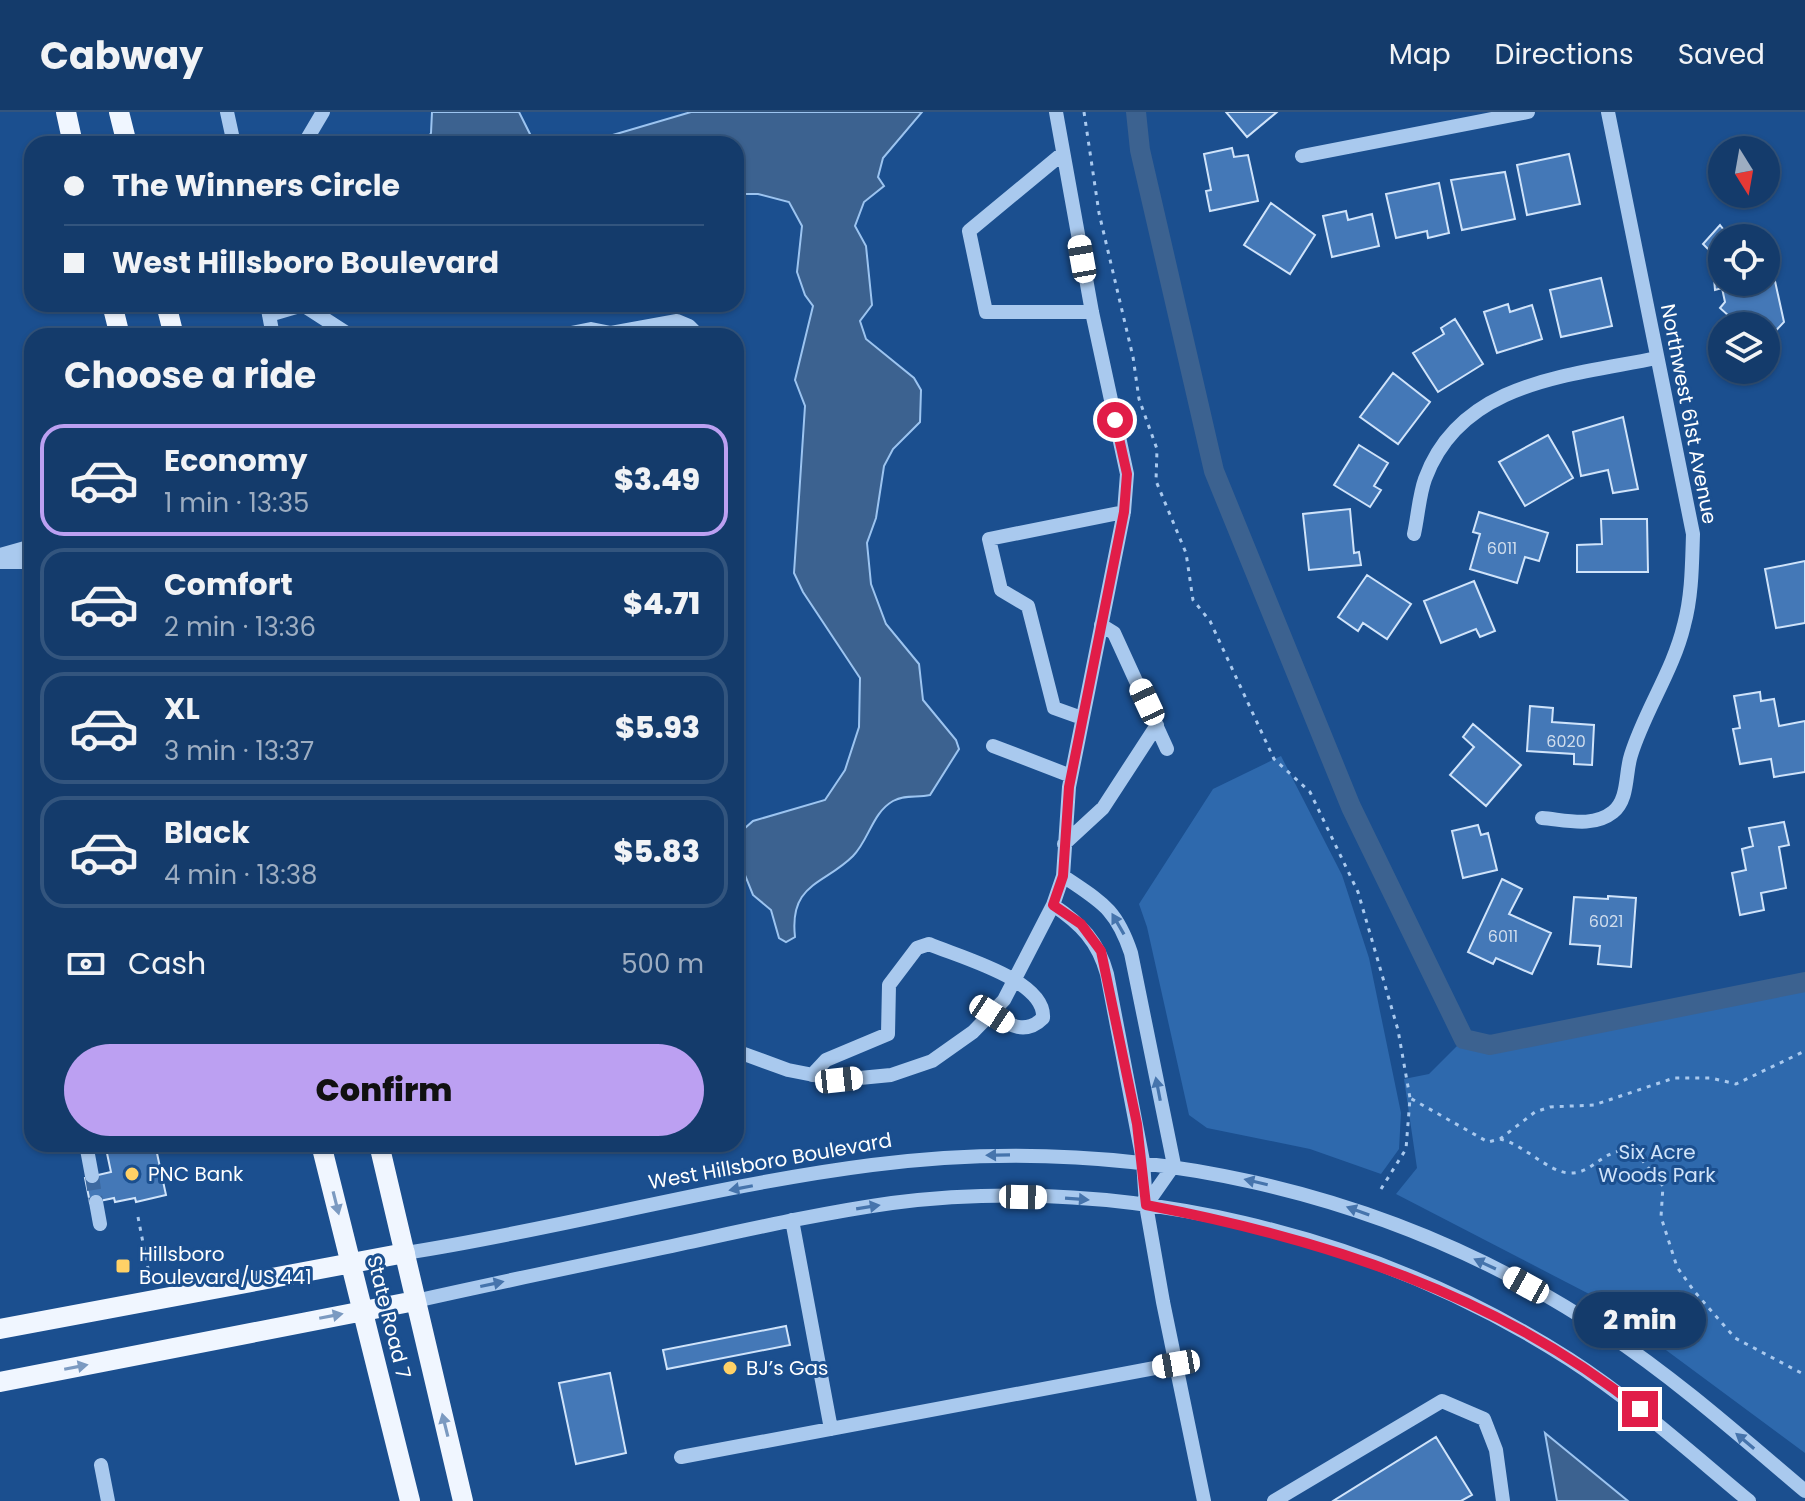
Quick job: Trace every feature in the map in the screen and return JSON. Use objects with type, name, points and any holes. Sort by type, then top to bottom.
[{"type":"main road","points":[[66,112],[71,136]]},
{"type":"main road","points":[[119,112],[125,136]]},
{"type":"main road","name":"State Road 7","points":[[323,1152],[410,1501]]},
{"type":"main road","name":"State Road 7","points":[[381,1152],[463,1501]]},
{"type":"main road","name":"West Hillsboro Boulevard","points":[[0,1329],[405,1253]]},
{"type":"main road","points":[[0,1382],[415,1301]]},
{"type":"street","points":[[227,112],[232,136]]},
{"type":"street","points":[[309,136],[323,112]]},
{"type":"street","points":[[744,1054],[812,1075],[839,1080],[891,1075],[932,1061],[992,1014],[1015,979],[1053,905],[1063,876],[1071,776],[1124,512],[1127,474],[1092,312],[1056,112]]},
{"type":"street","points":[[1302,156],[1528,112]]},
{"type":"street","name":"Northwest 61st Avenue","points":[[1542,818],[1598,822],[1616,810],[1624,795],[1629,760],[1642,721],[1666,676],[1684,626],[1691,578],[1693,534],[1608,112]]},
{"type":"street","points":[[1062,154],[969,231],[986,312],[1092,312]]},
{"type":"street","points":[[314,312],[339,328]]},
{"type":"street","points":[[638,328],[677,321],[691,328]]},
{"type":"street","points":[[1414,534],[1424,482],[1436,454],[1455,430],[1482,407],[1519,387],[1657,358]]},
{"type":"street","points":[[1082,718],[1054,708],[1028,606],[1001,590],[989,539],[1124,512]]},
{"type":"street","points":[[0,555],[24,548]]},
{"type":"street","points":[[0,562],[24,562]]},
{"type":"street","points":[[1101,625],[1114,633],[1167,749]]},
{"type":"street","points":[[1064,844],[1103,808],[1157,725]]},
{"type":"street","points":[[993,746],[1071,776]]},
{"type":"street","points":[[1063,876],[1107,906],[1124,931],[1174,1165],[1146,1205]]},
{"type":"street","points":[[1053,905],[1081,924],[1101,951],[1143,1161],[1146,1205],[1204,1501]]},
{"type":"street","points":[[812,1075],[826,1060],[888,1034],[889,985],[917,948],[929,944],[1015,979],[1038,997],[1044,1008],[1043,1018],[1035,1026],[1022,1028],[1011,1027],[992,1014]]},
{"type":"street","points":[[1112,1000],[1139,994]]},
{"type":"street","points":[[88,1152],[92,1176]]},
{"type":"street","name":"West Hillsboro Boulevard","points":[[405,1253],[871,1165],[1008,1155],[1174,1165],[1340,1204],[1511,1276],[1633,1351],[1805,1491]]},
{"type":"street","points":[[415,1301],[792,1220],[893,1203],[1043,1197],[1146,1205],[1296,1237],[1380,1264],[1449,1294],[1568,1359],[1626,1399],[1749,1501]]},
{"type":"street","points":[[96,1202],[100,1224]]},
{"type":"street","points":[[792,1220],[831,1429]]},
{"type":"street","points":[[681,1457],[1176,1364]]},
{"type":"street","points":[[1274,1501],[1442,1401],[1484,1419],[1496,1450],[1503,1501]]},
{"type":"street","points":[[101,1465],[108,1501]]},
{"type":"path","points":[[1084,112],[1099,213],[1133,357],[1139,399],[1157,449],[1156,481],[1186,553],[1193,600],[1210,621],[1274,759],[1310,792],[1358,892],[1398,1030],[1410,1098],[1406,1149],[1381,1189]]},
{"type":"path","points":[[1500,1139],[1519,1122],[1550,1107],[1594,1105],[1674,1078],[1711,1078],[1736,1084],[1805,1051]]},
{"type":"path","points":[[1410,1098],[1473,1137],[1488,1142],[1500,1139],[1517,1143],[1559,1171],[1573,1173],[1616,1149],[1634,1150],[1663,1186],[1661,1217],[1677,1267],[1694,1291],[1735,1338],[1805,1375]]},
{"type":"path","points":[[138,1217],[153,1299]]},
{"type":"green space","points":[[1281,756],[1342,875],[1369,958],[1401,1113],[1399,1149],[1381,1174],[1310,1149],[1207,1128],[1189,1115],[1147,927],[1139,904],[1213,789]]},
{"type":"green space","name":"Six Acre Woods Park","points":[[1805,982],[1805,1453],[1593,1296],[1396,1194],[1417,1168],[1404,1079],[1429,1074],[1464,1039],[1491,1045]]},
{"type":"shaded area","points":[[432,112],[519,112],[531,136],[429,136]]},
{"type":"shaded area","points":[[691,112],[922,112],[883,158],[878,177],[884,186],[864,202],[855,226],[866,246],[872,305],[860,321],[866,339],[914,378],[921,390],[920,422],[893,449],[884,466],[876,518],[867,543],[871,584],[886,624],[919,664],[923,700],[956,740],[959,749],[930,795],[902,798],[886,806],[853,856],[803,895],[797,906],[795,937],[786,942],[779,938],[771,910],[753,895],[744,873],[744,829],[753,821],[825,800],[845,770],[859,727],[860,678],[803,592],[794,573],[805,406],[795,380],[813,306],[805,295],[797,272],[802,226],[789,202],[758,194],[744,194],[744,136],[609,136]]},
{"type":"shaded area","points":[[1545,1433],[1628,1501],[1557,1501]]},
{"type":"building","points":[[1226,112],[1277,112],[1247,137]]},
{"type":"building","points":[[1232,148],[1234,157],[1248,155],[1258,201],[1210,211],[1206,191],[1211,190],[1204,154]]},
{"type":"building","points":[[1569,154],[1580,204],[1527,215],[1517,165]]},
{"type":"building","points":[[1505,172],[1515,219],[1462,230],[1451,180]]},
{"type":"building","points":[[1439,183],[1449,233],[1428,238],[1427,231],[1396,238],[1386,194]]},
{"type":"building","points":[[1271,203],[1315,235],[1290,274],[1244,245]]},
{"type":"building","points":[[1346,211],[1348,220],[1372,214],[1379,246],[1332,257],[1323,216]]},
{"type":"building","points":[[1601,278],[1612,326],[1561,337],[1550,290]]},
{"type":"building","points":[[1724,296],[1778,296],[1784,322],[1780,326],[1780,312],[1724,312],[1720,308],[1725,302]]},
{"type":"building","points":[[1508,304],[1510,312],[1532,305],[1542,339],[1497,353],[1484,312]]},
{"type":"building","points":[[1455,319],[1483,364],[1438,392],[1413,353],[1444,334],[1441,328]]},
{"type":"building","points":[[1393,373],[1430,402],[1398,444],[1360,417]]},
{"type":"building","points":[[1623,417],[1638,489],[1613,493],[1608,470],[1581,476],[1573,432]]},
{"type":"building","points":[[1548,435],[1573,478],[1525,506],[1499,462]]},
{"type":"building","points":[[1359,445],[1388,463],[1374,486],[1381,490],[1370,507],[1334,485]]},
{"type":"building","points":[[1350,509],[1354,553],[1359,552],[1361,565],[1309,570],[1303,514]]},
{"type":"building","points":[[1479,512],[1548,533],[1539,561],[1525,557],[1517,583],[1470,569],[1480,534],[1473,532]]},
{"type":"building","points":[[1601,519],[1647,519],[1648,572],[1577,572],[1577,545],[1602,544]]},
{"type":"building","points":[[1805,561],[1805,623],[1776,628],[1765,569]]},
{"type":"building","points":[[1367,575],[1411,604],[1387,639],[1363,623],[1358,631],[1338,617]]},
{"type":"building","points":[[1474,581],[1495,631],[1480,637],[1476,629],[1441,643],[1424,601]]},
{"type":"building","points":[[1760,692],[1761,701],[1774,699],[1779,726],[1805,721],[1805,772],[1774,777],[1771,759],[1740,764],[1733,729],[1740,728],[1734,696]]},
{"type":"building","points":[[1530,706],[1553,708],[1552,722],[1594,725],[1592,765],[1574,764],[1574,754],[1527,751]]},
{"type":"building","points":[[1473,724],[1521,765],[1486,806],[1450,775],[1474,747],[1463,737]]},
{"type":"building","points":[[1784,822],[1789,845],[1779,847],[1786,888],[1761,893],[1764,910],[1740,915],[1732,873],[1746,870],[1742,849],[1753,846],[1749,828]]},
{"type":"building","points":[[1478,825],[1481,835],[1488,833],[1497,870],[1463,878],[1452,831]]},
{"type":"building","points":[[1502,879],[1522,889],[1509,914],[1551,933],[1532,974],[1496,958],[1493,964],[1468,952]]},
{"type":"building","points":[[1608,896],[1636,898],[1631,967],[1598,964],[1600,946],[1570,944],[1574,897],[1608,899]]},
{"type":"building","name":"PNC Bank","points":[[107,1152],[157,1152],[166,1195],[136,1202],[135,1198],[115,1202],[114,1198],[90,1203],[85,1178],[111,1172]]},
{"type":"building","points":[[786,1326],[790,1345],[667,1369],[663,1350]]},
{"type":"building","points":[[610,1373],[626,1453],[576,1464],[559,1383]]},
{"type":"building","points":[[1436,1437],[1472,1495],[1461,1501],[1333,1501]]},
{"type":"waterway","points":[[1136,112],[1140,150],[1214,471],[1351,807],[1464,1039],[1490,1045],[1805,982]]},
{"type":"tunnel","points":[[92,1176],[96,1202]]},
{"type":"place","name":"PNC Bank","points":[[132,1174]]},
{"type":"place","name":"Hillsboro Boulevard/US 441","points":[[123,1266]]},
{"type":"place","name":"BJ’s Gas","points":[[730,1368]]},
{"type":"route","points":[[1115,420],[1127,474],[1124,512],[1069,787],[1063,876],[1053,905],[1081,924],[1101,951],[1137,1124],[1146,1205],[1296,1237],[1419,1280],[1489,1314],[1568,1359],[1640,1409]]}]
